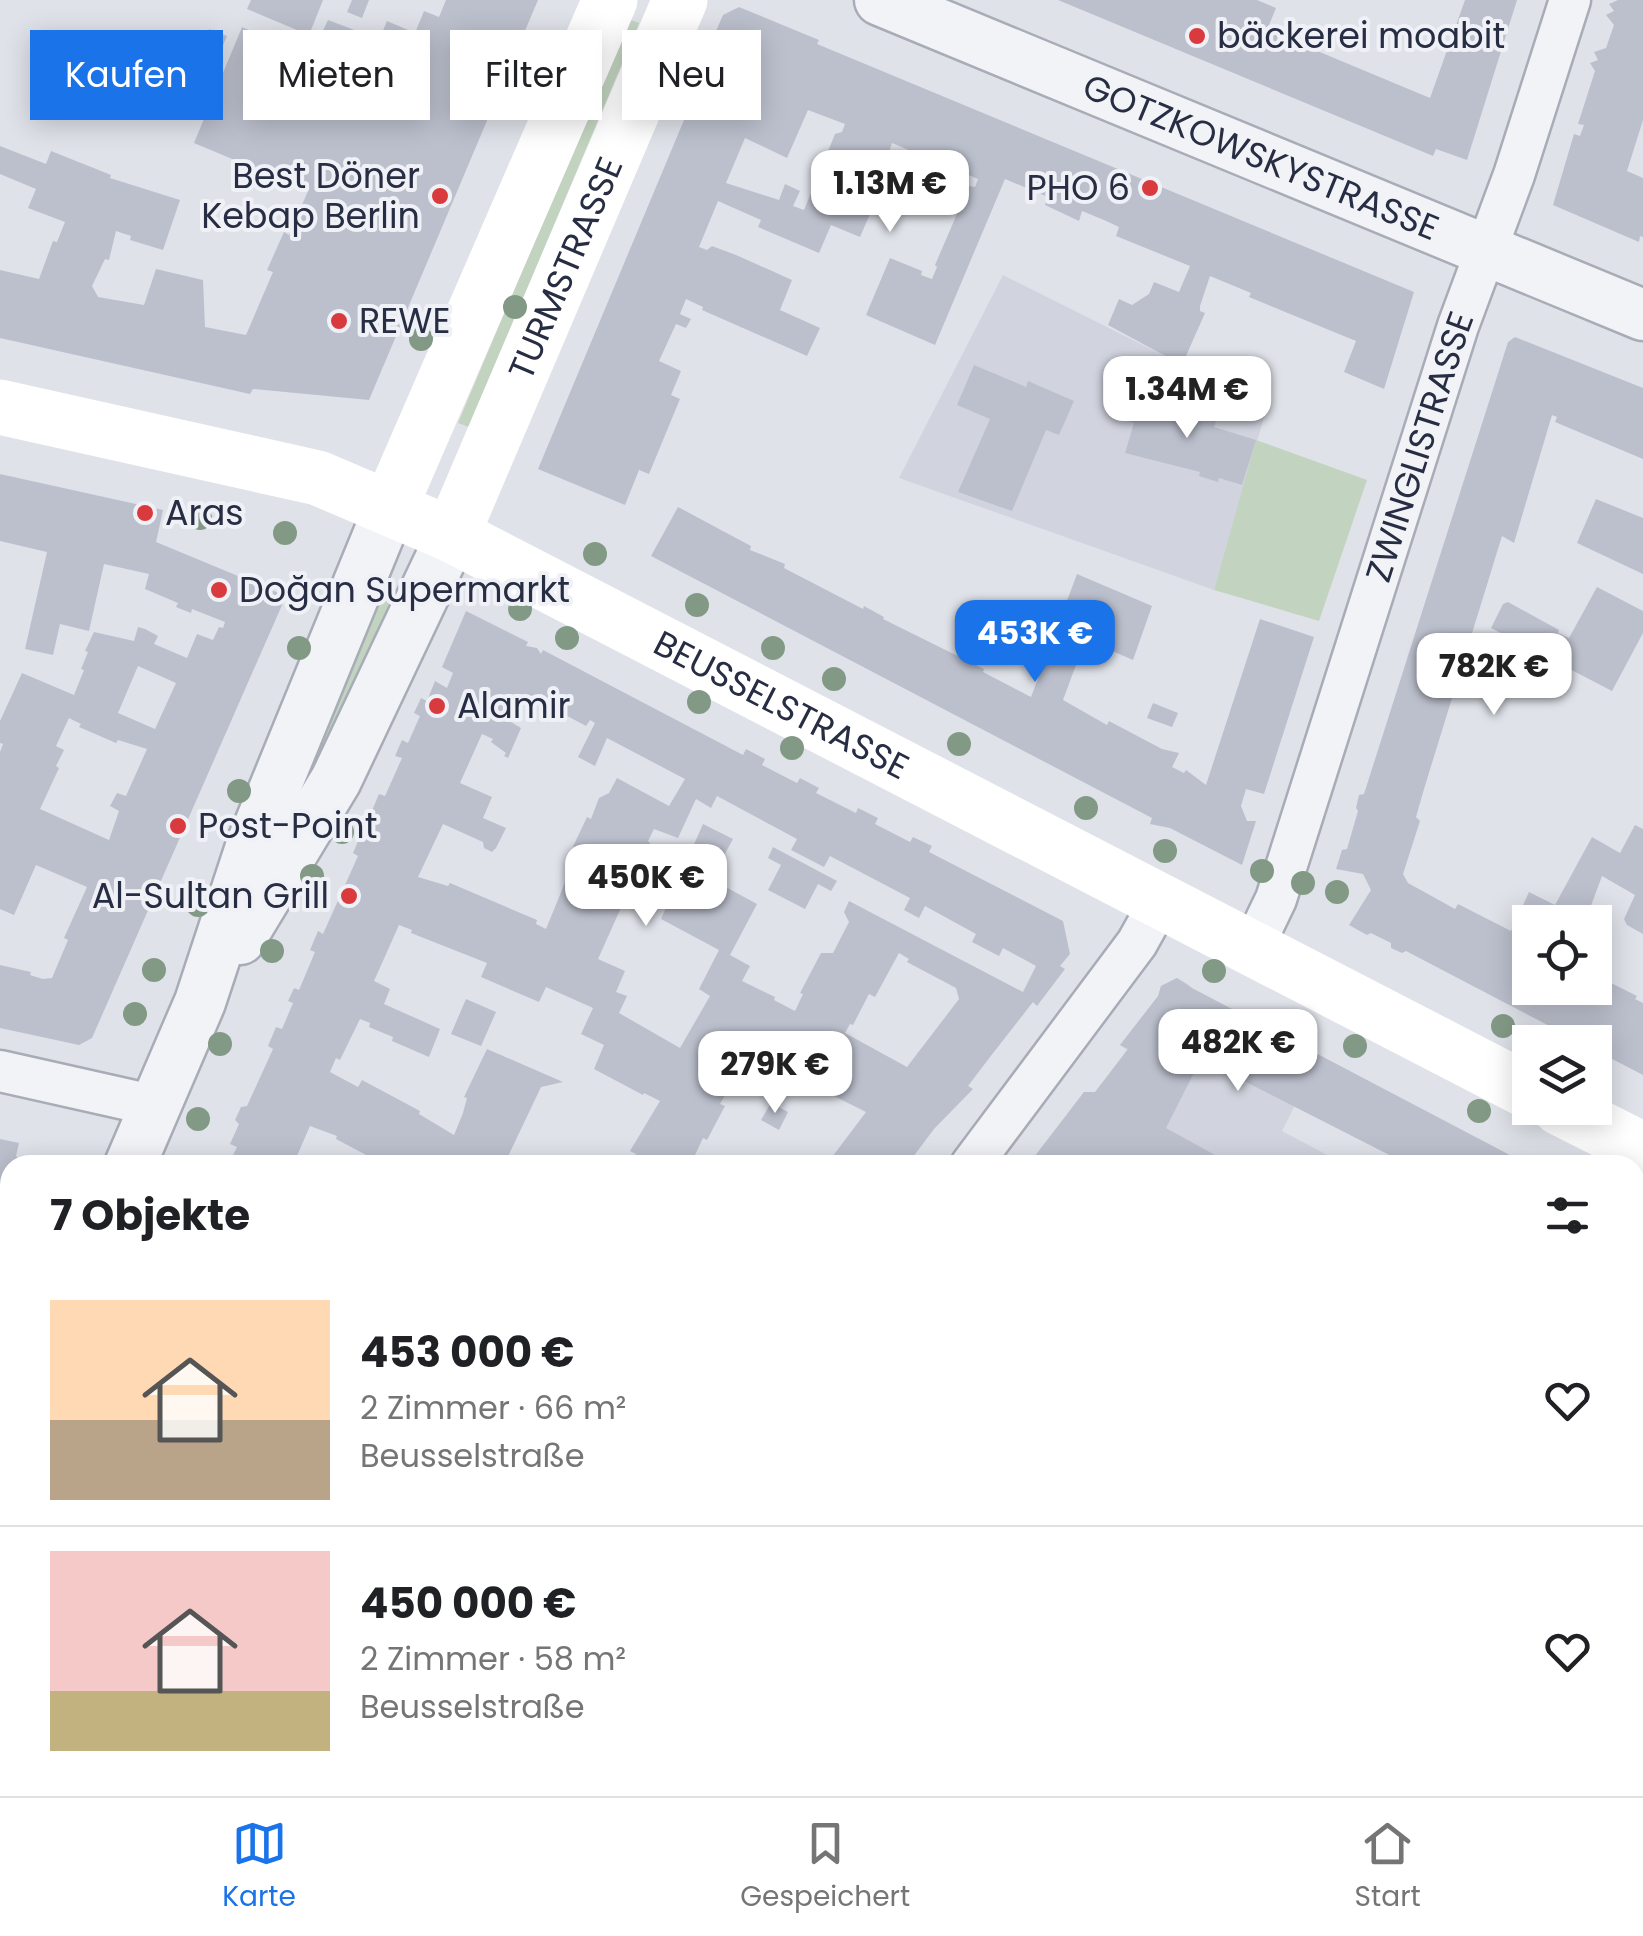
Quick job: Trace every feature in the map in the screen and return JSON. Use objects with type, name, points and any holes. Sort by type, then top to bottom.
[{"type":"main road","name":"TURMSTRASSE","points":[[390,507],[610,0]]},
{"type":"main road","name":"TURMSTRASSE","points":[[452,534],[680,0]]},
{"type":"main road","name":"BEUSSELSTRASSE","points":[[0,407],[318,478],[452,534],[1512,1083]]},
{"type":"main road","points":[[1594,1125],[1643,1150]]},
{"type":"street","name":"GOTZKOWSKYSTRASSE","points":[[880,0],[1643,315]]},
{"type":"street","name":"ZWINGLISTRASSE","points":[[1252,949],[1276,899],[1380,568],[1570,0]]},
{"type":"street","points":[[134,1155],[200,1002],[252,844],[390,507]]},
{"type":"street","points":[[200,1002],[336,780],[452,534]]},
{"type":"street","points":[[978,1155],[1137,943],[1160,900]]},
{"type":"street","points":[[0,1071],[156,1106]]},
{"type":"shaded area","points":[[1003,275],[1267,407],[1214,590],[899,478]]},
{"type":"shaded area","points":[[1177,978],[1188,984],[1295,1105],[1282,1131],[1327,1155],[1036,1155],[1084,1092],[1096,1092],[1127,1050],[1120,1045],[1158,997],[1161,986]]},
{"type":"green space","points":[[628,19],[639,23],[636,30],[623,30]]},
{"type":"green space","points":[[622,33],[622,63],[602,111],[602,81]]},
{"type":"green space","points":[[586,120],[598,120],[469,427],[458,423]]},
{"type":"green space","points":[[1256,440],[1367,480],[1319,621],[1214,590]]},
{"type":"green space","points":[[379,595],[395,599],[315,771],[303,771]]},
{"type":"building","points":[[251,0],[323,0],[311,30],[297,30],[247,9]]},
{"type":"building","points":[[352,0],[369,0],[362,18],[347,12]]},
{"type":"building","points":[[446,0],[538,0],[525,30],[450,30],[450,120],[487,120],[369,400],[253,389],[250,394],[0,338],[0,270],[39,279],[53,241],[57,242],[65,222],[28,208],[36,189],[0,174],[0,146],[46,164],[51,151],[111,175],[110,178],[180,200],[163,250],[130,240],[131,236],[116,231],[109,260],[105,259],[92,286],[98,297],[144,305],[156,269],[203,280],[205,327],[246,335],[273,272],[267,270],[284,232],[289,235],[308,191],[194,143],[204,120],[223,120],[223,73],[242,27],[249,30],[243,30],[243,120],[430,120],[430,30],[416,30],[424,11],[439,17]]},
{"type":"building","points":[[1058,0],[1257,0],[1276,8],[1267,30],[1430,98],[1465,0],[1517,0],[1467,160],[1436,149],[1433,156]]},
{"type":"building","points":[[1643,0],[1643,120],[1627,171],[1643,178],[1643,237],[1639,242],[1553,205],[1574,134],[1580,136],[1584,125],[1578,124],[1595,71],[1590,63],[1598,60],[1594,52],[1606,48],[1614,25],[1606,15],[1614,11],[1609,4]]},
{"type":"building","points":[[739,7],[819,40],[817,44],[1414,292],[1384,389],[1344,372],[1356,341],[1249,297],[1251,293],[1210,276],[1200,306],[1205,313],[1182,365],[1108,325],[1119,299],[1132,305],[1149,294],[1154,282],[1179,292],[1190,266],[1116,236],[1119,227],[1082,211],[1079,221],[1045,205],[1048,197],[1005,179],[935,345],[866,315],[890,258],[932,279],[969,186],[975,187],[978,179],[892,143],[889,152],[894,159],[860,237],[831,225],[819,253],[758,227],[761,220],[718,201],[699,247],[707,250],[712,246],[792,280],[780,310],[820,328],[807,356],[702,310],[703,307],[686,299],[680,314],[691,319],[686,328],[676,324],[659,361],[681,371],[671,395],[680,399],[649,474],[639,470],[625,505],[538,469],[684,120],[761,120],[761,30],[716,30],[723,15]],"holes":[[[808,110],[845,124],[842,132],[835,134],[804,210],[793,206],[800,191],[785,184],[779,200],[726,183],[745,138],[787,158]]]},
{"type":"building","points":[[328,20],[354,30],[323,30]]},
{"type":"building","points":[[387,21],[408,30],[383,30]]},
{"type":"building","points":[[1515,337],[1643,388],[1643,459],[1555,422],[1557,417],[1552,415],[1514,543],[1502,536],[1424,789],[1416,817],[1420,821],[1403,874],[1408,883],[1455,909],[1458,904],[1512,929],[1512,1005],[1612,1005],[1612,984],[1637,996],[1635,999],[1643,1003],[1643,1075],[1612,1059],[1612,1025],[1547,1025],[1349,925],[1371,890],[1363,874],[1336,869],[1342,850],[1347,849],[1359,795],[1364,794],[1508,342]]},
{"type":"building","points":[[974,365],[1026,387],[1028,381],[1074,401],[1059,435],[1046,430],[1012,511],[958,492],[990,419],[957,405]]},
{"type":"building","points":[[1137,393],[1217,418],[1214,427],[1256,440],[1242,485],[1219,478],[1218,482],[1199,476],[1200,472],[1125,453],[1134,423],[1128,421]]},
{"type":"building","points":[[0,474],[163,510],[156,542],[286,596],[92,1038],[79,1045],[0,1028],[0,965],[43,979],[52,978],[68,940],[64,938],[87,887],[36,865],[14,915],[0,909],[0,721],[22,673],[74,695],[94,632],[134,641],[138,627],[158,636],[154,644],[187,658],[197,634],[213,640],[225,622],[176,607],[178,603],[145,589],[149,574],[104,564],[89,631],[60,624],[53,655],[25,649],[47,552],[0,541]],"holes":[[[138,666],[176,683],[155,729],[118,713]],[[69,718],[81,724],[79,727],[116,743],[118,740],[147,749],[126,796],[117,793],[110,806],[119,811],[109,840],[40,809],[59,768],[56,766],[64,750],[56,746]]]},
{"type":"building","points":[[1596,499],[1643,518],[1643,574],[1577,543]]},
{"type":"building","points":[[678,507],[751,546],[750,550],[785,564],[784,568],[863,609],[864,606],[1031,697],[1077,574],[1152,606],[1133,660],[1089,641],[1080,643],[1076,655],[1079,657],[1063,700],[1107,725],[1109,721],[1162,749],[1179,753],[1172,767],[1184,773],[1186,770],[1206,785],[1260,619],[1314,637],[1264,794],[1246,789],[1241,806],[1247,821],[1256,821],[1242,865],[1170,828],[1150,824],[1152,818],[651,556]]},
{"type":"building","points":[[1597,587],[1643,611],[1643,633],[1612,691],[1491,628],[1503,604],[1508,602],[1569,638]]},
{"type":"building","points":[[466,611],[528,642],[526,646],[537,648],[541,654],[543,650],[743,755],[746,749],[765,759],[762,765],[797,783],[800,778],[819,788],[816,793],[856,813],[858,808],[878,818],[875,824],[910,842],[913,837],[932,846],[929,852],[1063,921],[1070,954],[1060,966],[1065,969],[1037,1006],[1033,1002],[968,1086],[973,1089],[914,1155],[834,1155],[866,1112],[760,1059],[750,1050],[720,1104],[725,1106],[695,1155],[635,1155],[630,1151],[660,1101],[594,1069],[604,1045],[581,1034],[593,1008],[546,987],[539,1002],[481,977],[487,963],[399,925],[374,981],[390,989],[384,1004],[440,1029],[429,1057],[392,1041],[393,1037],[360,1019],[330,1072],[358,1087],[362,1080],[420,1111],[419,1114],[454,1135],[467,1098],[464,1097],[487,1049],[563,1082],[541,1087],[509,1155],[366,1155],[336,1139],[337,1136],[310,1126],[297,1155],[233,1155],[237,1147],[230,1144],[239,1124],[235,1120],[241,1107],[247,1106],[273,1049],[268,1046],[276,1027],[282,1029],[293,1003],[288,1001],[294,988],[299,990],[315,952],[310,950],[318,931],[323,934],[358,856],[353,853],[359,839],[365,841],[376,815],[371,813],[379,794],[385,796],[402,758],[395,756],[402,740],[408,743],[420,716],[414,713],[421,698],[427,701],[435,681],[447,688],[453,673],[442,667]],"holes":[[[526,694],[586,726],[590,720],[595,723],[578,757],[595,766],[607,738],[685,779],[669,806],[617,778],[609,793],[599,798],[591,819],[587,817],[569,855],[575,858],[546,929],[536,924],[537,920],[450,883],[448,886],[418,877],[443,824],[483,842],[484,848],[492,852],[496,848],[506,828],[483,818],[492,797],[460,783],[482,734],[493,739],[491,742],[508,758],[521,728],[511,722]],[[717,796],[797,839],[791,850],[824,867],[830,856],[910,898],[904,910],[919,918],[925,906],[976,934],[972,942],[999,956],[1003,948],[1036,966],[1023,992],[849,901],[844,912],[849,922],[833,953],[821,953],[795,1011],[774,1000],[775,997],[742,981],[750,966],[730,955],[757,904],[711,879],[733,839],[703,824],[661,919],[719,950],[699,989],[710,996],[680,1048],[619,1013],[627,996],[616,992],[625,971],[598,959],[648,841],[654,829],[678,838],[696,799],[711,808]],[[899,953],[909,959],[907,962],[956,988],[959,999],[907,1067],[845,1033],[869,994],[875,997]]]},
{"type":"building","points":[[1153,703],[1178,713],[1172,727],[1147,718]]},
{"type":"building","points":[[1635,825],[1643,829],[1643,934],[1624,919],[1635,895],[1602,876],[1591,905],[1555,905],[1592,837],[1620,853]]},
{"type":"building","points":[[773,847],[837,881],[831,891],[818,884],[805,909],[768,890],[781,865],[768,858]]},
{"type":"building","points":[[1529,892],[1555,905],[1523,905]]},
{"type":"building","points":[[1177,978],[1510,1155],[1389,1155],[1201,1059],[1166,1128],[1215,1155],[1036,1155],[1084,1092],[1095,1092],[1128,1049],[1120,1045],[1158,996],[1161,986]]},
{"type":"building","points":[[466,999],[496,1012],[481,1046],[451,1034]]},
{"type":"building","points":[[771,1103],[788,1112],[779,1130],[761,1120]]},
{"type":"building","points":[[0,1139],[19,1143],[16,1155],[0,1155]]},
{"type":"place","name":"bäckerei moabit","points":[[1197,36]]},
{"type":"place","name":"PHO 6","points":[[1150,188]]},
{"type":"place","name":"Best Döner Kebap Berlin","points":[[440,196]]},
{"type":"place","name":"REWE","points":[[339,321]]},
{"type":"place","name":"Aras","points":[[145,513]]},
{"type":"place","name":"Doğan Supermarkt","points":[[219,590]]},
{"type":"place","name":"Alamir","points":[[437,706]]},
{"type":"place","name":"Post-Point","points":[[178,826]]},
{"type":"place","name":"Al-Sultan Grill","points":[[349,896]]}]
